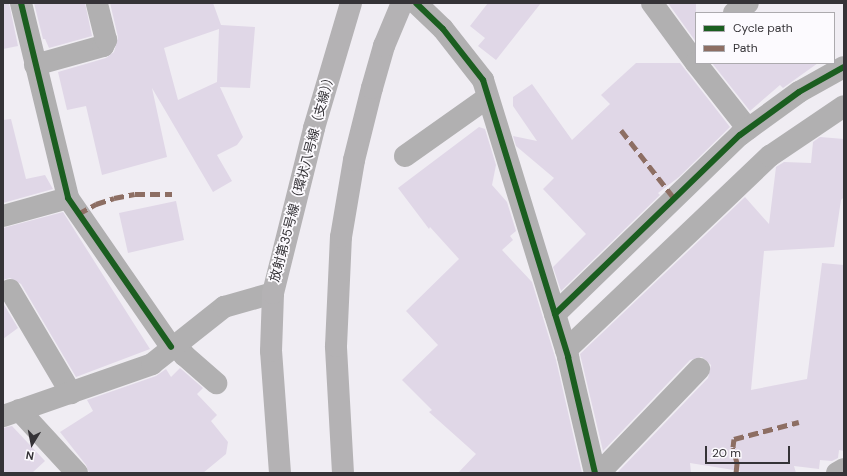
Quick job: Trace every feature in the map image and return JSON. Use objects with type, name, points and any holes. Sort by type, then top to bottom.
[{"type":"main road","name":"放射第35号線（環状八号線（支線））","points":[[280,473],[271,351],[273,293],[314,128],[351,3]]},
{"type":"main road","points":[[343,473],[336,346],[341,237],[354,160],[372,88],[384,46],[402,3]]},
{"type":"street","points":[[21,3],[68,198],[174,345],[216,383]]},
{"type":"street","points":[[35,64],[103,46],[106,40],[97,3]]},
{"type":"street","points":[[416,3],[443,29],[483,80],[566,350],[595,473],[605,467],[699,369]]},
{"type":"street","points":[[652,3],[693,54]]},
{"type":"street","points":[[735,12],[748,3]]},
{"type":"street","points":[[700,64],[748,129]]},
{"type":"street","points":[[555,314],[748,129],[799,92],[844,67]]},
{"type":"street","points":[[405,156],[488,98]]},
{"type":"street","points":[[566,350],[770,156],[844,106]]},
{"type":"street","points":[[3,216],[68,198]]},
{"type":"street","points":[[10,290],[71,393]]},
{"type":"street","points":[[77,473],[11,413],[152,364],[174,345],[224,307],[273,293]]},
{"type":"street","points":[[837,473],[844,469]]},
{"type":"building","points":[[3,3],[9,3],[18,46],[3,49]]},
{"type":"building","points":[[34,3],[85,3],[92,36],[49,48],[45,39],[43,39]]},
{"type":"building","points":[[110,3],[213,3],[221,25],[255,27],[250,88],[220,87],[243,137],[237,145],[217,155],[232,181],[213,192],[152,88],[167,157],[102,175],[86,106],[67,110],[58,72],[106,58],[114,52],[118,37]],"holes":[[[219,29],[217,82],[178,100],[164,48]]]},
{"type":"building","points":[[488,3],[541,3],[496,60],[478,46],[485,38],[470,26]]},
{"type":"building","points":[[668,3],[696,3],[695,41]]},
{"type":"building","points":[[636,63],[680,63],[730,127],[679,177],[658,193],[660,195],[561,291],[553,267],[586,234],[543,189],[554,178],[516,146],[513,136],[537,141],[513,106],[513,97],[532,84],[572,140],[610,104],[601,95]]},
{"type":"building","points":[[713,64],[817,64],[783,88],[780,85],[750,111]]},
{"type":"building","points":[[11,119],[26,179],[45,175],[53,189],[3,203],[3,120]]},
{"type":"building","points":[[479,127],[485,129],[496,165],[492,185],[507,202],[516,231],[510,236],[513,240],[502,250],[532,282],[556,360],[582,473],[458,473],[476,454],[429,412],[432,410],[402,380],[438,345],[406,311],[459,259],[430,227],[429,229],[398,188]]},
{"type":"building","points":[[820,137],[844,139],[844,197],[841,200],[834,247],[764,251],[751,390],[807,379],[822,263],[844,265],[844,451],[839,450],[838,458],[832,461],[820,460],[819,469],[794,466],[796,473],[740,473],[740,471],[690,463],[691,473],[617,473],[708,378],[711,365],[702,357],[690,360],[603,451],[580,354],[745,197],[769,224],[776,167],[784,162],[811,163],[813,142]]},
{"type":"building","points":[[176,201],[184,240],[128,253],[119,213]]},
{"type":"building","points":[[63,212],[150,349],[76,377],[21,284],[10,278],[3,280],[3,228]]},
{"type":"building","points":[[3,303],[18,328],[3,339]]},
{"type":"building","points":[[180,368],[203,388],[197,394],[217,415],[211,421],[228,442],[226,454],[203,473],[89,473],[86,465],[60,432],[93,411],[87,400],[156,376],[166,369],[171,377]]},
{"type":"building","points":[[12,426],[45,461],[32,473],[3,473],[3,428]]},
{"type":"marked path","points":[[621,130],[674,198]]},
{"type":"marked path","points":[[78,214],[96,204],[114,198],[135,194],[172,194]]},
{"type":"marked path","points":[[736,473],[737,463],[733,447],[734,439],[799,422]]},
{"type":"cycle path","points":[[21,3],[68,198],[171,347]]},
{"type":"cycle path","points":[[416,3],[443,29],[483,80],[568,357],[595,473]]},
{"type":"cycle path","points":[[555,314],[740,135],[799,92],[844,67]]}]
